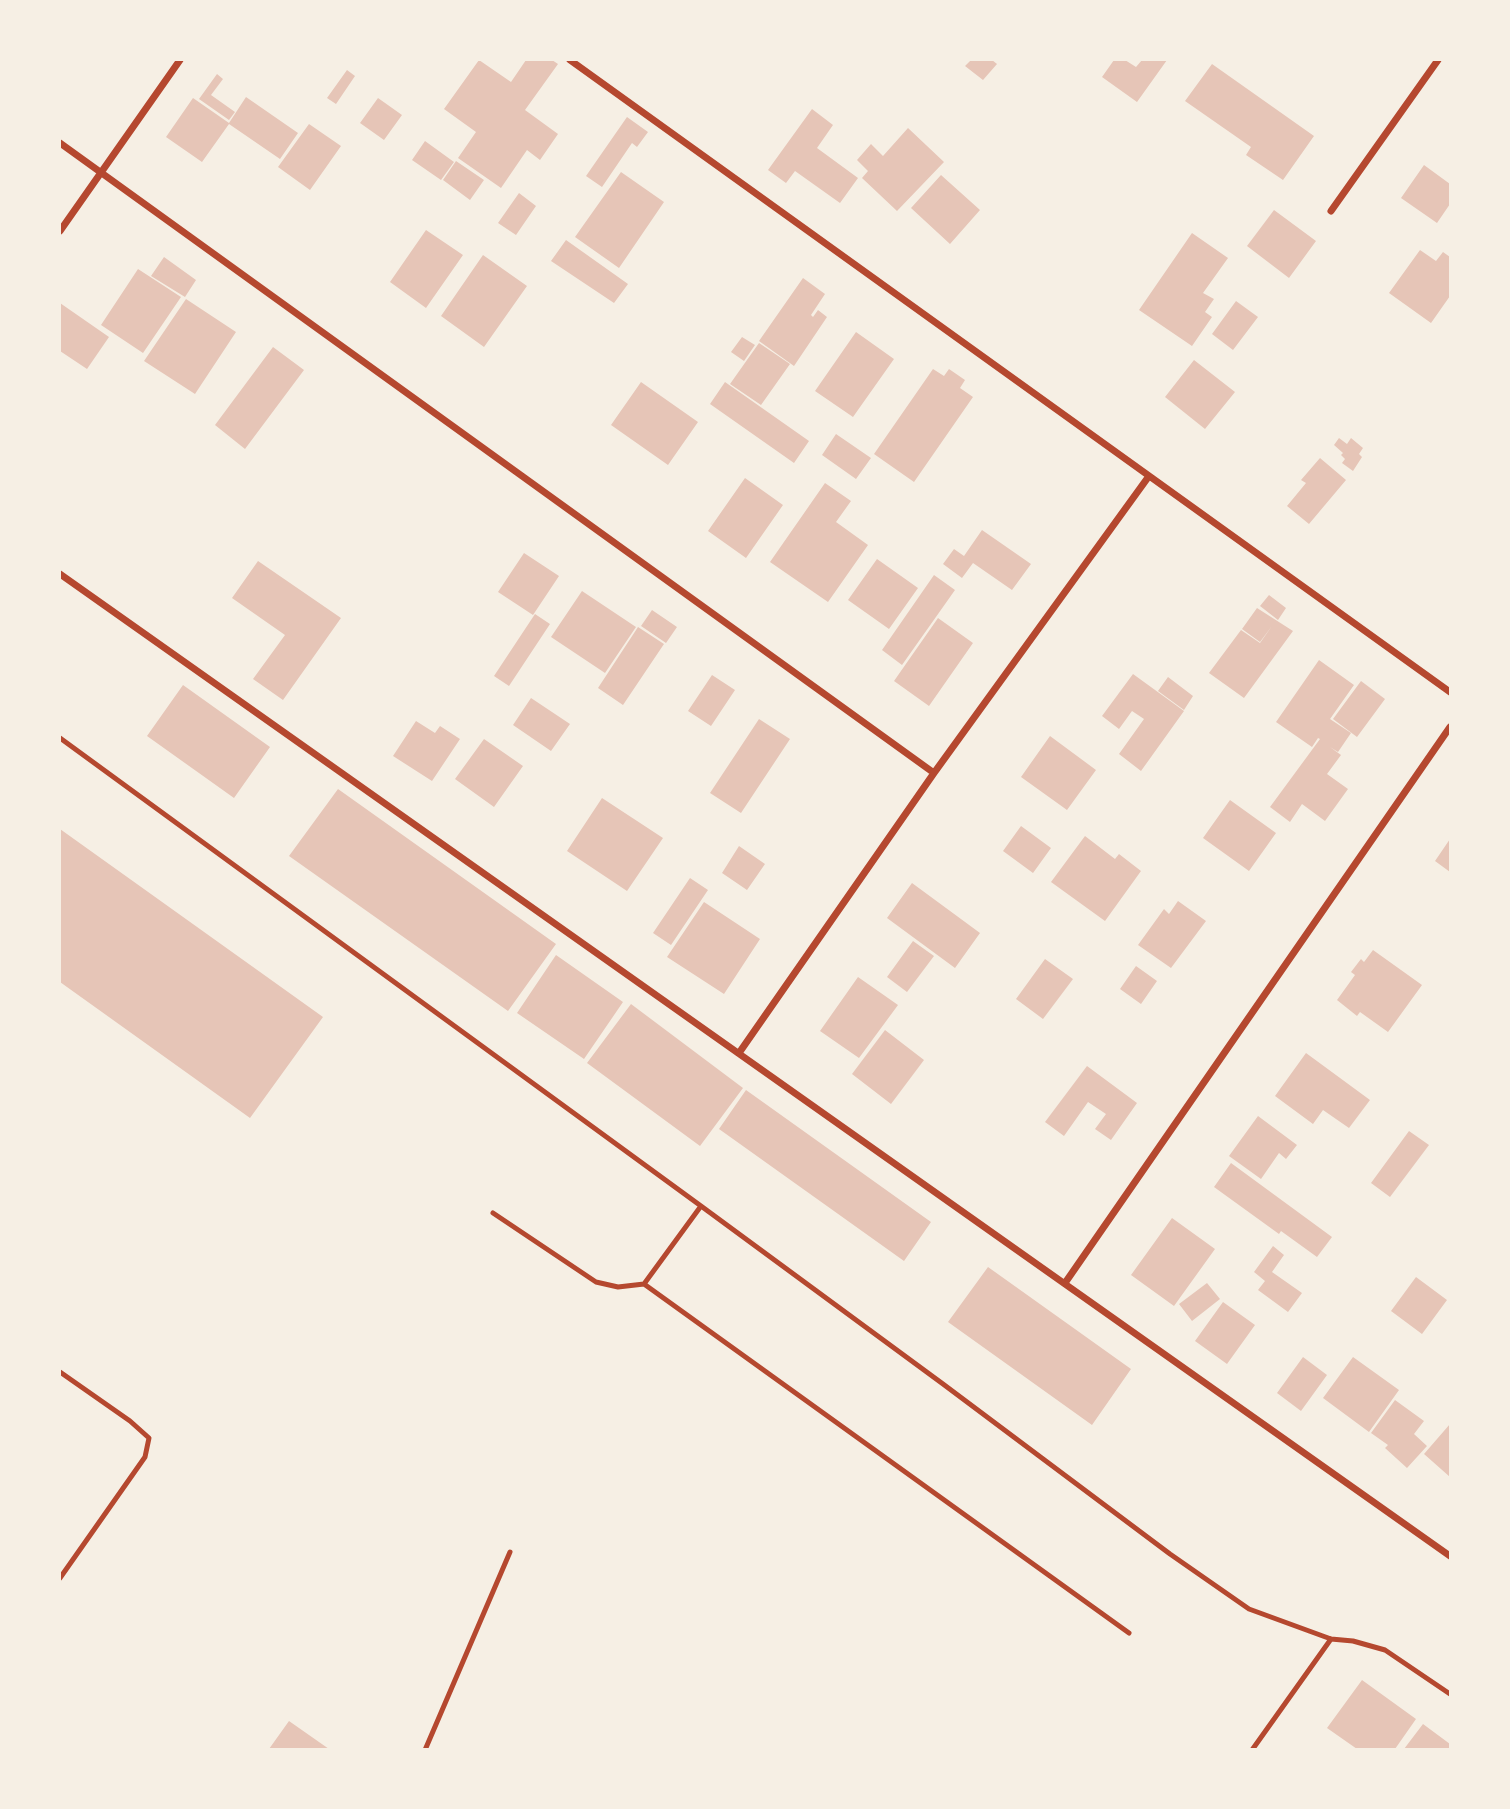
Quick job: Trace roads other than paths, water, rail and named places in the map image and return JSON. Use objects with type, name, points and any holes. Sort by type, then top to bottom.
[{"type":"street","points":[[60,231],[180,60]]},
{"type":"street","points":[[570,60],[1451,692]]},
{"type":"street","points":[[1332,211],[1438,60]]},
{"type":"street","points":[[60,143],[934,773]]},
{"type":"street","points":[[739,1053],[934,773],[1149,476]]},
{"type":"street","points":[[60,574],[1451,1556]]},
{"type":"street","points":[[1065,1283],[1451,727]]},
{"type":"lane","points":[[60,738],[701,1206],[1170,1554],[1250,1609],[1331,1639],[1353,1641],[1385,1650],[1451,1694]]},
{"type":"lane","points":[[644,1284],[701,1206]]},
{"type":"lane","points":[[494,1213],[596,1282],[618,1287],[644,1284],[1129,1633]]},
{"type":"lane","points":[[60,1372],[130,1421],[149,1438],[145,1457],[60,1578]]},
{"type":"lane","points":[[425,1749],[510,1552]]},
{"type":"lane","points":[[1252,1749],[1331,1639]]}]
